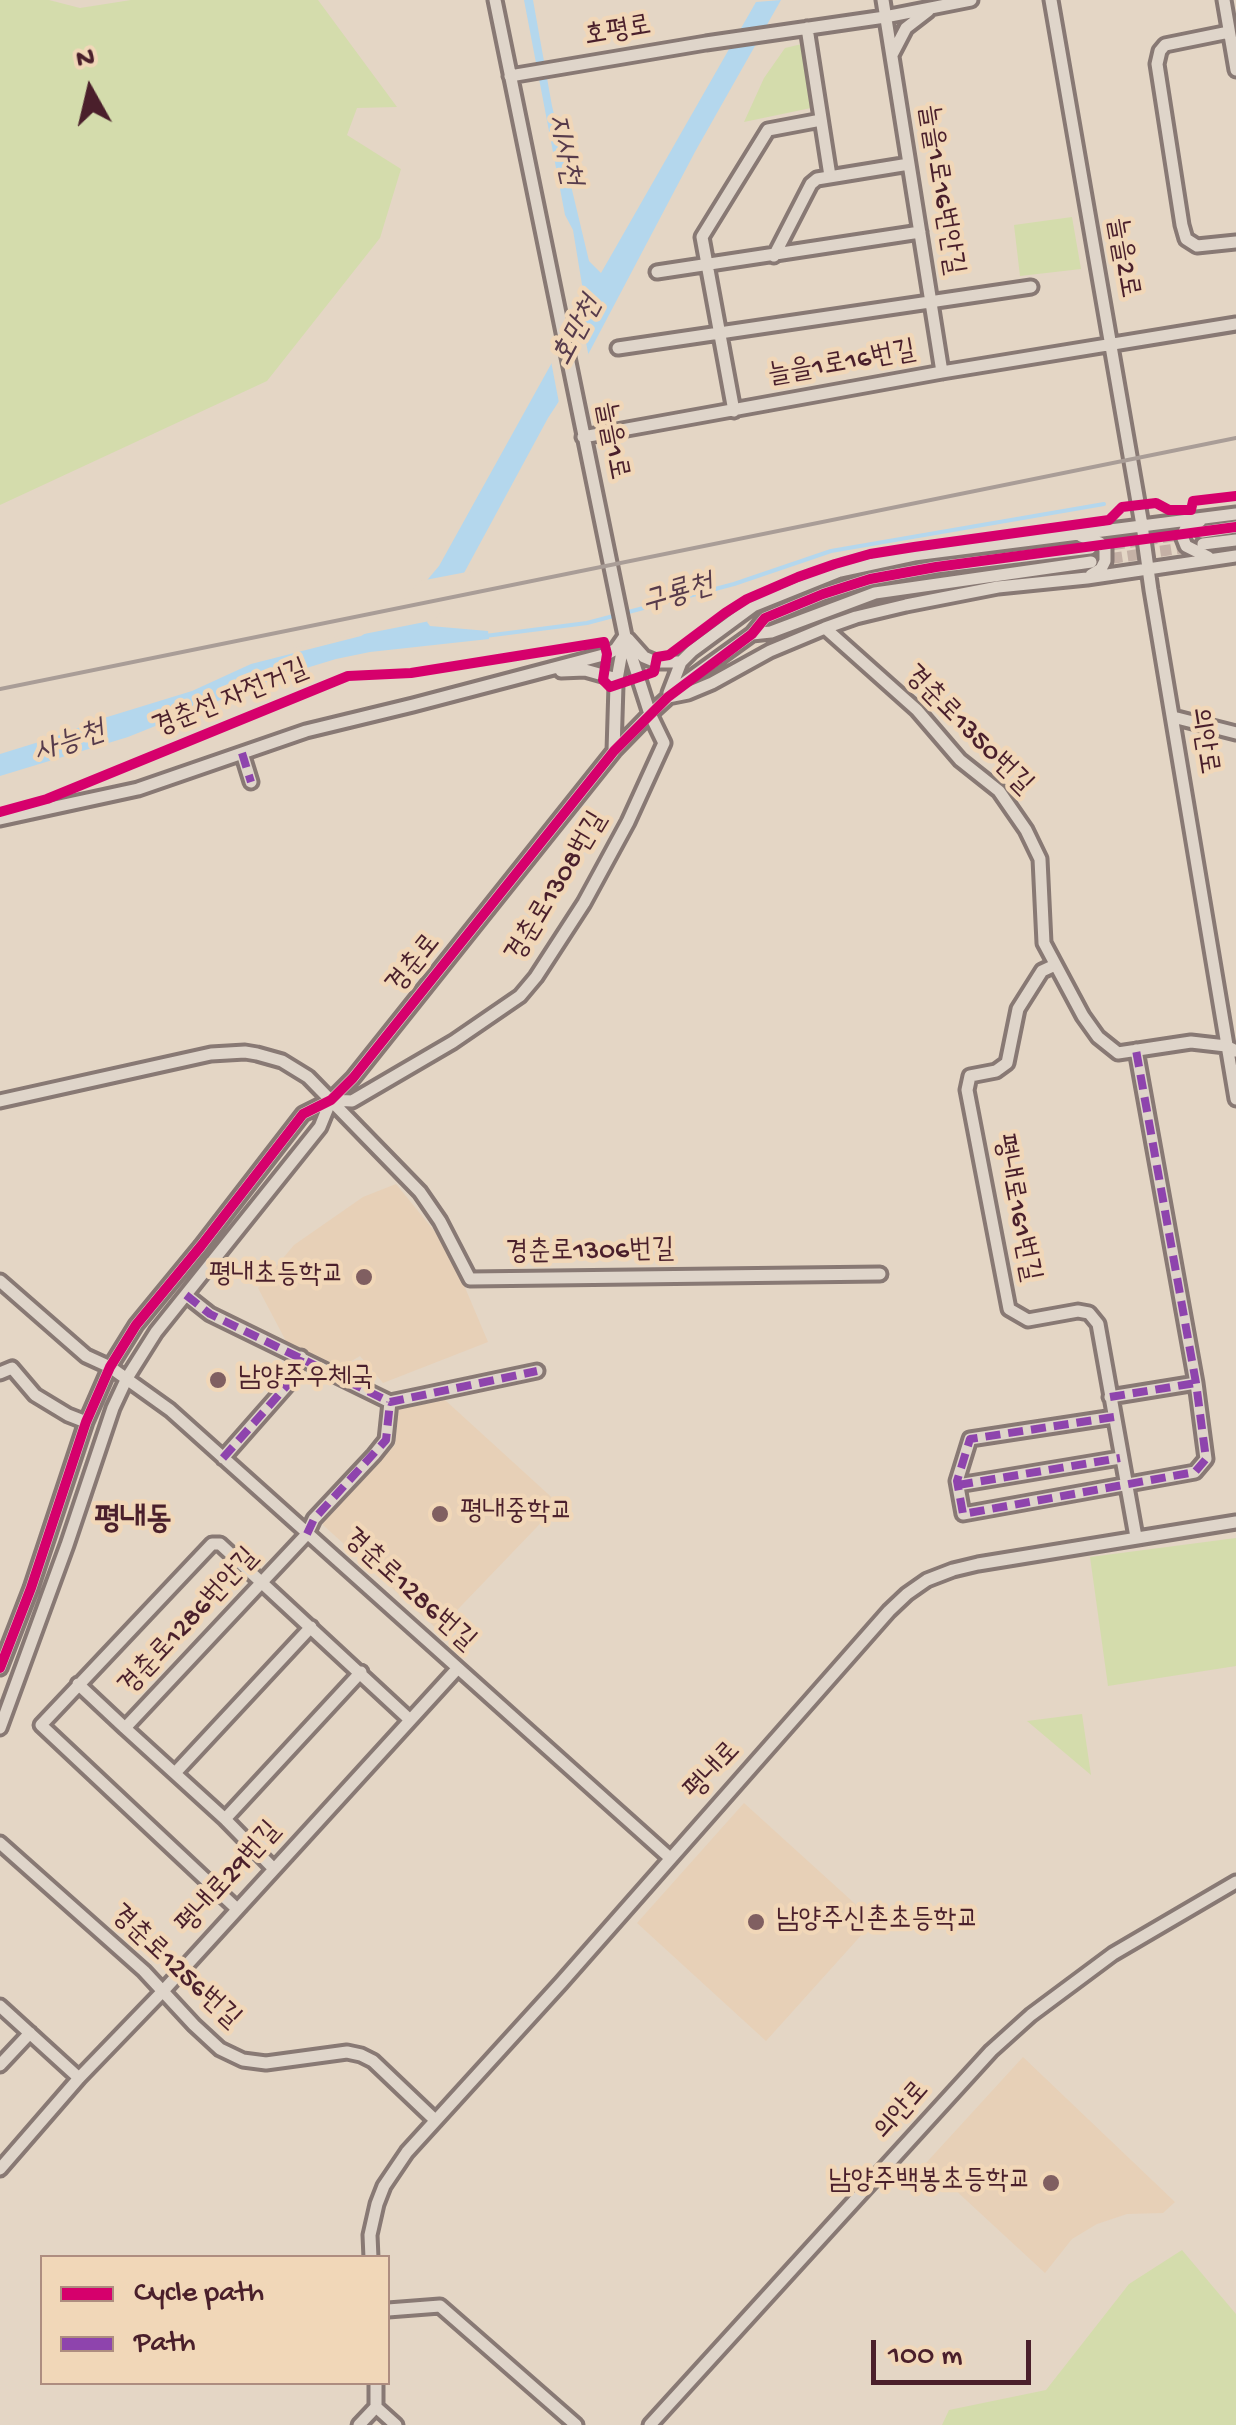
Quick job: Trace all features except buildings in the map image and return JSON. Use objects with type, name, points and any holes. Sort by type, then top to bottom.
[{"type":"street","name":"늘을1로","points":[[494,0],[624,630],[650,714]]},
{"type":"street","name":"늘을1로16번안길","points":[[883,0],[942,372]]},
{"type":"street","name":"호평로","points":[[510,76],[971,0]]},
{"type":"street","name":"늘을2로","points":[[1051,0],[1142,524]]},
{"type":"street","points":[[1224,0],[1236,70]]},
{"type":"street","points":[[892,57],[906,28],[932,8]]},
{"type":"street","points":[[807,28],[830,176]]},
{"type":"street","points":[[1230,32],[1166,45],[1157,64],[1186,238],[1196,246],[1236,242]]},
{"type":"street","points":[[734,410],[702,237],[768,130],[821,120]]},
{"type":"street","points":[[774,256],[817,179],[909,164]]},
{"type":"street","points":[[658,272],[920,232]]},
{"type":"street","points":[[618,348],[1031,287]]},
{"type":"street","name":"늘을1로16번길","points":[[584,437],[1236,324]]},
{"type":"street","points":[[668,697],[681,662],[753,606],[840,572],[914,555],[1236,514]]},
{"type":"street","points":[[1211,517],[1186,528],[1182,536],[1192,551],[1217,559]]},
{"type":"street","name":"의안로","points":[[1142,524],[1231,1049],[1236,1100]]},
{"type":"street","points":[[1236,527],[1202,538],[1236,540]]},
{"type":"street","points":[[1067,534],[1089,538],[1105,549],[1102,569],[1087,578]]},
{"type":"street","name":"경춘로","points":[[0,1668],[86,1422],[110,1366],[136,1325],[303,1114],[331,1100],[353,1078],[614,752],[650,714],[752,634],[765,618],[823,594],[870,578],[1090,548]]},
{"type":"street","points":[[668,697],[712,683],[770,651],[856,617],[998,588],[1236,556]]},
{"type":"street","name":"경춘로","points":[[752,634],[771,632],[874,592],[1091,562]]},
{"type":"street","points":[[849,651],[848,638],[856,617]]},
{"type":"street","name":"경춘로1350번길","points":[[825,628],[917,710],[960,760],[999,790],[1040,859],[1044,943],[1055,965],[1098,1037],[1118,1053],[1136,1050]]},
{"type":"street","points":[[624,630],[644,658],[681,662]]},
{"type":"street","points":[[0,819],[138,789],[306,731],[607,654],[616,649],[624,630]]},
{"type":"street","points":[[614,752],[624,630]]},
{"type":"street","points":[[527,675],[585,670],[617,679]]},
{"type":"street","name":"경춘로1308번길","points":[[331,1100],[352,1101],[452,1042],[520,996],[536,977],[584,903],[628,822],[664,743],[650,714]]},
{"type":"street","points":[[1173,717],[1236,733]]},
{"type":"street","points":[[242,753],[251,782]]},
{"type":"street","name":"평내로161번길","points":[[1055,965],[1042,971],[1018,1009],[1007,1062],[996,1071],[970,1076],[967,1090],[1008,1309],[1028,1320],[1078,1311],[1089,1313],[1098,1324],[1136,1537]]},
{"type":"street","points":[[1114,1417],[970,1439],[957,1481],[963,1514],[1194,1472],[1206,1458],[1136,1050],[1190,1042],[1231,1049]]},
{"type":"street","points":[[0,1100],[211,1054],[245,1052],[282,1061],[331,1100]]},
{"type":"street","name":"경춘로","points":[[0,1728],[127,1378],[156,1332],[320,1127],[331,1100]]},
{"type":"street","name":"경춘로1306번길","points":[[331,1100],[420,1192],[440,1221],[470,1280],[880,1274]]},
{"type":"street","name":"경춘로1286번길","points":[[0,1281],[86,1356],[110,1366],[170,1410],[670,1858]]},
{"type":"street","points":[[186,1296],[210,1314],[390,1402],[537,1371]]},
{"type":"street","points":[[223,1458],[290,1382],[301,1357]]},
{"type":"street","points":[[0,1373],[12,1368],[35,1395],[86,1422]]},
{"type":"street","points":[[1110,1398],[1196,1383]]},
{"type":"street","name":"경춘로1286번안길","points":[[273,1868],[126,1728],[307,1534],[314,1519],[386,1440],[390,1402]]},
{"type":"street","points":[[958,1486],[1120,1458]]},
{"type":"street","name":"평내로","points":[[371,2255],[372,2220],[384,2186],[406,2152],[889,1611],[927,1580],[952,1570],[1236,1522]]},
{"type":"street","points":[[236,1908],[40,1725],[212,1544],[220,1544],[410,1719]]},
{"type":"street","points":[[175,1773],[311,1626]]},
{"type":"street","name":"평내로29번길","points":[[0,2169],[457,1668]]},
{"type":"street","points":[[225,1820],[361,1672]]},
{"type":"street","points":[[78,1684],[126,1728]]},
{"type":"street","name":"경춘로1256번길","points":[[0,1842],[144,1970],[220,2049],[243,2060],[266,2063],[347,2052],[361,2055],[373,2061],[435,2120]]},
{"type":"street","name":"의안로","points":[[650,2425],[991,2051],[1030,2016],[1113,1954],[1236,1882]]},
{"type":"street","points":[[0,2006],[79,2078]]},
{"type":"street","points":[[0,2064],[30,2033]]},
{"type":"street","points":[[390,2310],[440,2306],[576,2425]]},
{"type":"street","points":[[359,2425],[376,2407],[376,2385]]},
{"type":"street","points":[[376,2407],[396,2425]]},
{"type":"shaded area","name":"평내초등학교","points":[[396,1184],[436,1233],[456,1266],[488,1342],[383,1383],[360,1356],[338,1369],[288,1345],[258,1288],[294,1245],[363,1197]]},
{"type":"shaded area","name":"평내중학교","points":[[445,1400],[559,1504],[438,1630],[322,1524],[395,1445],[399,1408]]},
{"type":"shaded area","name":"남양주신촌초등학교","points":[[744,1803],[874,1921],[766,2041],[637,1923]]},
{"type":"shaded area","name":"남양주백봉초등학교","points":[[1023,2057],[1175,2202],[1163,2213],[1127,2214],[1097,2224],[1072,2239],[1045,2273],[926,2163]]},
{"type":"green space","points":[[0,0],[49,0],[80,8],[131,0],[318,0],[397,107],[357,108],[347,135],[401,169],[380,238],[267,381],[0,505]]},
{"type":"green space","points":[[802,44],[811,108],[744,122],[764,78],[785,48]]},
{"type":"green space","points":[[1072,217],[1081,269],[1020,276],[1014,225]]},
{"type":"green space","points":[[1236,1538],[1236,1666],[1108,1686],[1090,1557]]},
{"type":"green space","points":[[1082,1714],[1091,1775],[1027,1721]]},
{"type":"green space","points":[[1182,2250],[1236,2314],[1236,2425],[942,2425],[949,2410],[1046,2390],[1129,2284]]},
{"type":"water","points":[[524,0],[533,0],[552,106],[589,261],[601,273],[756,2],[781,0],[696,150],[582,366],[548,418],[464,573],[427,622],[430,626],[488,631],[489,639],[336,659],[280,676],[128,737],[0,776],[0,754],[192,691],[251,664],[361,636],[401,611],[439,566],[585,303]]},
{"type":"pier","points":[[578,304],[590,362],[560,408],[550,356]]},
{"type":"pier","points":[[472,571],[435,620],[293,648],[359,631],[398,607],[420,581]]},
{"type":"waterway","name":"구룡천","points":[[485,636],[587,623],[734,584],[831,551],[1104,504]]},
{"type":"tunnel","points":[[1097,547],[1202,532]]},
{"type":"tunnel","points":[[1095,561],[1195,546]]},
{"type":"railway","points":[[0,689],[1236,438]]},
{"type":"marked path","points":[[242,753],[251,782]]},
{"type":"marked path","points":[[1114,1417],[970,1439],[957,1481],[963,1514],[1195,1472],[1206,1459],[1136,1050]]},
{"type":"marked path","points":[[186,1295],[210,1314],[390,1402],[537,1371]]},
{"type":"marked path","points":[[223,1458],[290,1382],[301,1357]]},
{"type":"marked path","points":[[1110,1397],[1196,1383]]},
{"type":"marked path","points":[[307,1534],[314,1519],[386,1440],[390,1402]]},
{"type":"marked path","points":[[958,1485],[1120,1458]]},
{"type":"cycle path","name":"경춘선 자전거길","points":[[0,812],[47,799],[348,676],[411,673],[604,642],[607,654],[603,680],[610,687],[654,672],[657,657],[669,655],[747,599],[835,564],[870,554],[1109,520],[1122,507],[1156,503],[1169,510],[1191,510],[1193,501],[1236,496]]},
{"type":"cycle path","points":[[0,1668],[86,1422],[110,1367],[136,1325],[303,1114],[331,1100],[353,1078],[614,751],[668,697],[752,634],[765,618],[870,579],[1236,527]]},
{"type":"place","name":"평내초등학교","points":[[364,1277]]},
{"type":"place","name":"남양주우체국","points":[[218,1380]]},
{"type":"place","name":"평내중학교","points":[[440,1514]]},
{"type":"place","name":"남양주신촌초등학교","points":[[756,1922]]},
{"type":"place","name":"남양주백봉초등학교","points":[[1051,2183]]},
{"type":"district","name":"평내동","points":[[133,1522]]},
{"type":"water label","name":"지사천","points":[[562,150]]},
{"type":"water label","name":"호만천","points":[[579,332]]},
{"type":"water label","name":"사능천","points":[[70,744]]}]
